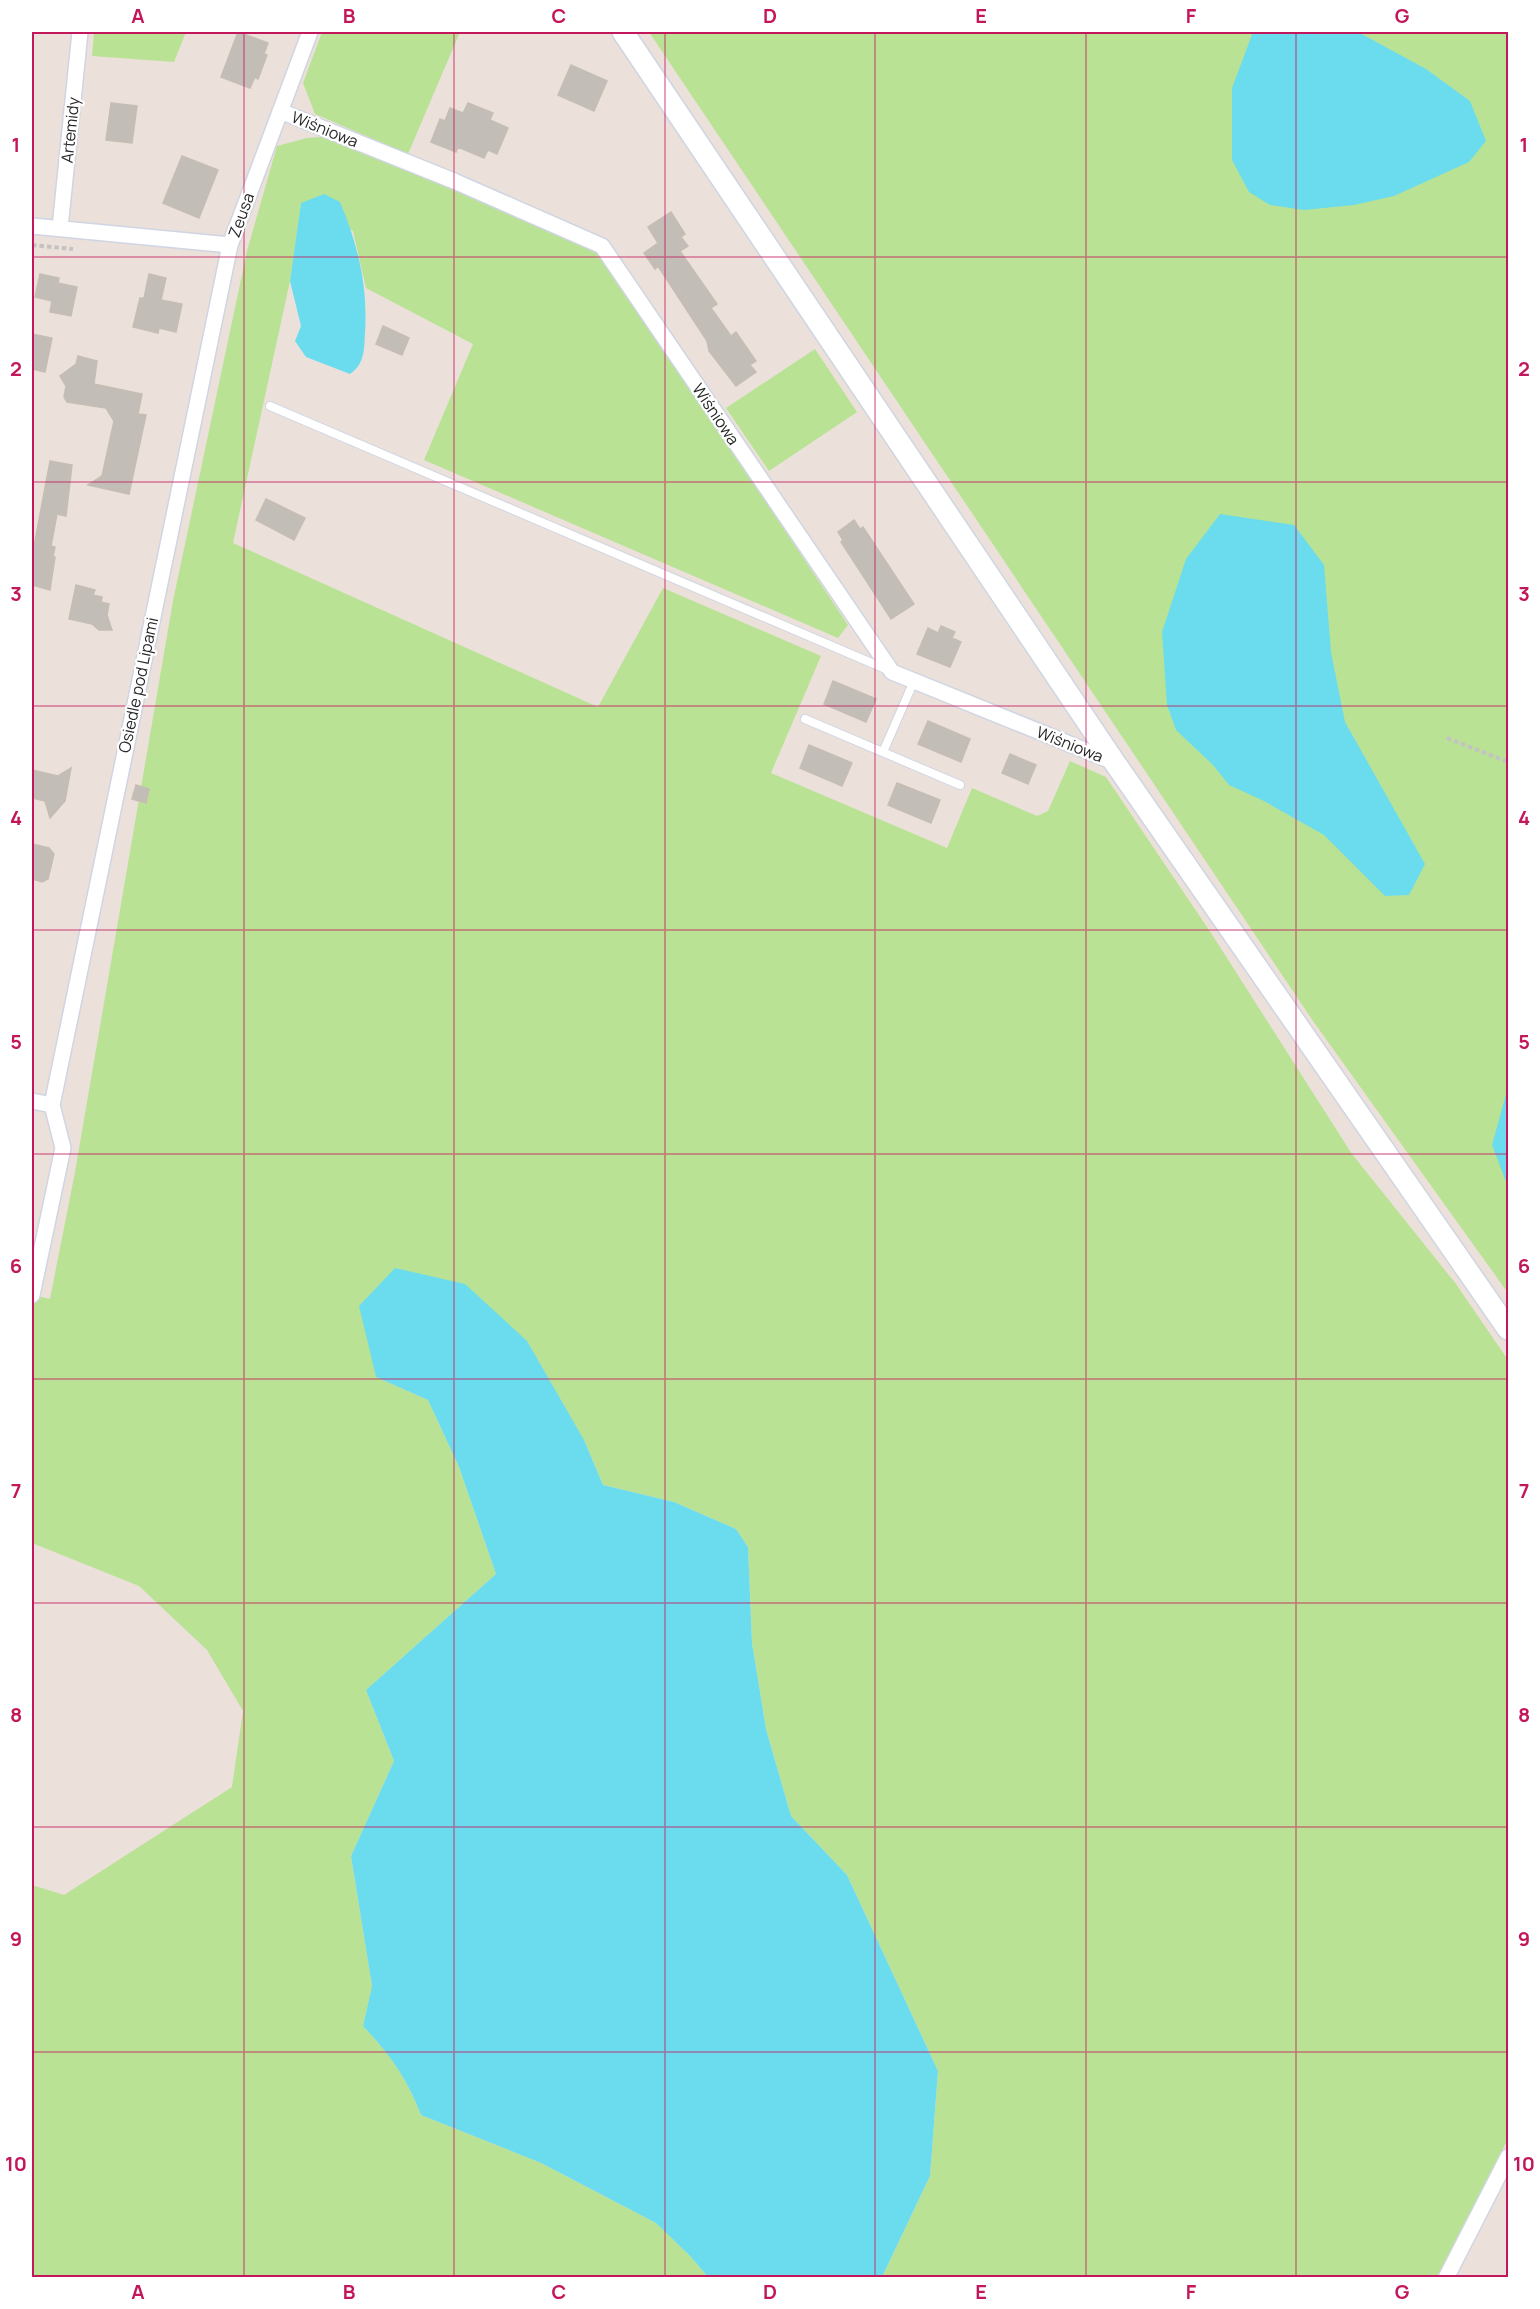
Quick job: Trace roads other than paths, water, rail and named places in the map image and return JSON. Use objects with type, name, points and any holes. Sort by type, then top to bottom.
[{"type":"street","name":"Artemidy","points":[[60,228],[80,32]]},
{"type":"street","name":"Zeusa","points":[[32,226],[230,245],[310,32]]},
{"type":"street","points":[[623,32],[1115,763],[1509,1329]]},
{"type":"street","name":"Wiśniowa","points":[[280,111],[454,181],[602,246],[892,672],[1115,763]]},
{"type":"street","name":"Osiedle pod Lipami","points":[[52,1105],[230,245]]},
{"type":"street","points":[[32,1101],[52,1105],[63,1148],[32,1295]]},
{"type":"street","points":[[1446,2277],[1509,2157]]},
{"type":"lane","points":[[270,406],[892,672]]},
{"type":"lane","points":[[883,752],[914,681]]},
{"type":"lane","points":[[805,719],[960,785]]},
{"type":"water","points":[[1253,32],[1358,32],[1426,69],[1470,101],[1486,141],[1469,162],[1394,196],[1354,205],[1304,210],[1270,205],[1249,192],[1232,160],[1232,88]]},
{"type":"water","points":[[324,194],[340,202],[357,250],[363,282],[366,316],[364,350],[359,366],[350,374],[306,357],[295,341],[301,326],[290,281],[301,203]]},
{"type":"water","points":[[1220,514],[1294,525],[1324,565],[1331,652],[1345,722],[1425,864],[1409,895],[1385,896],[1324,835],[1264,801],[1229,785],[1213,765],[1176,730],[1167,705],[1162,632],[1186,559]]},
{"type":"water","points":[[1508,1087],[1508,1187],[1492,1145]]},
{"type":"water","points":[[395,1268],[465,1284],[527,1341],[584,1440],[603,1485],[674,1502],[736,1529],[748,1547],[752,1643],[766,1729],[791,1816],[847,1875],[938,2071],[930,2176],[882,2277],[708,2277],[656,2223],[541,2163],[421,2115],[397,2068],[363,2026],[372,1986],[351,1856],[394,1761],[366,1690],[496,1574],[459,1467],[428,1400],[376,1377],[359,1306]]}]
